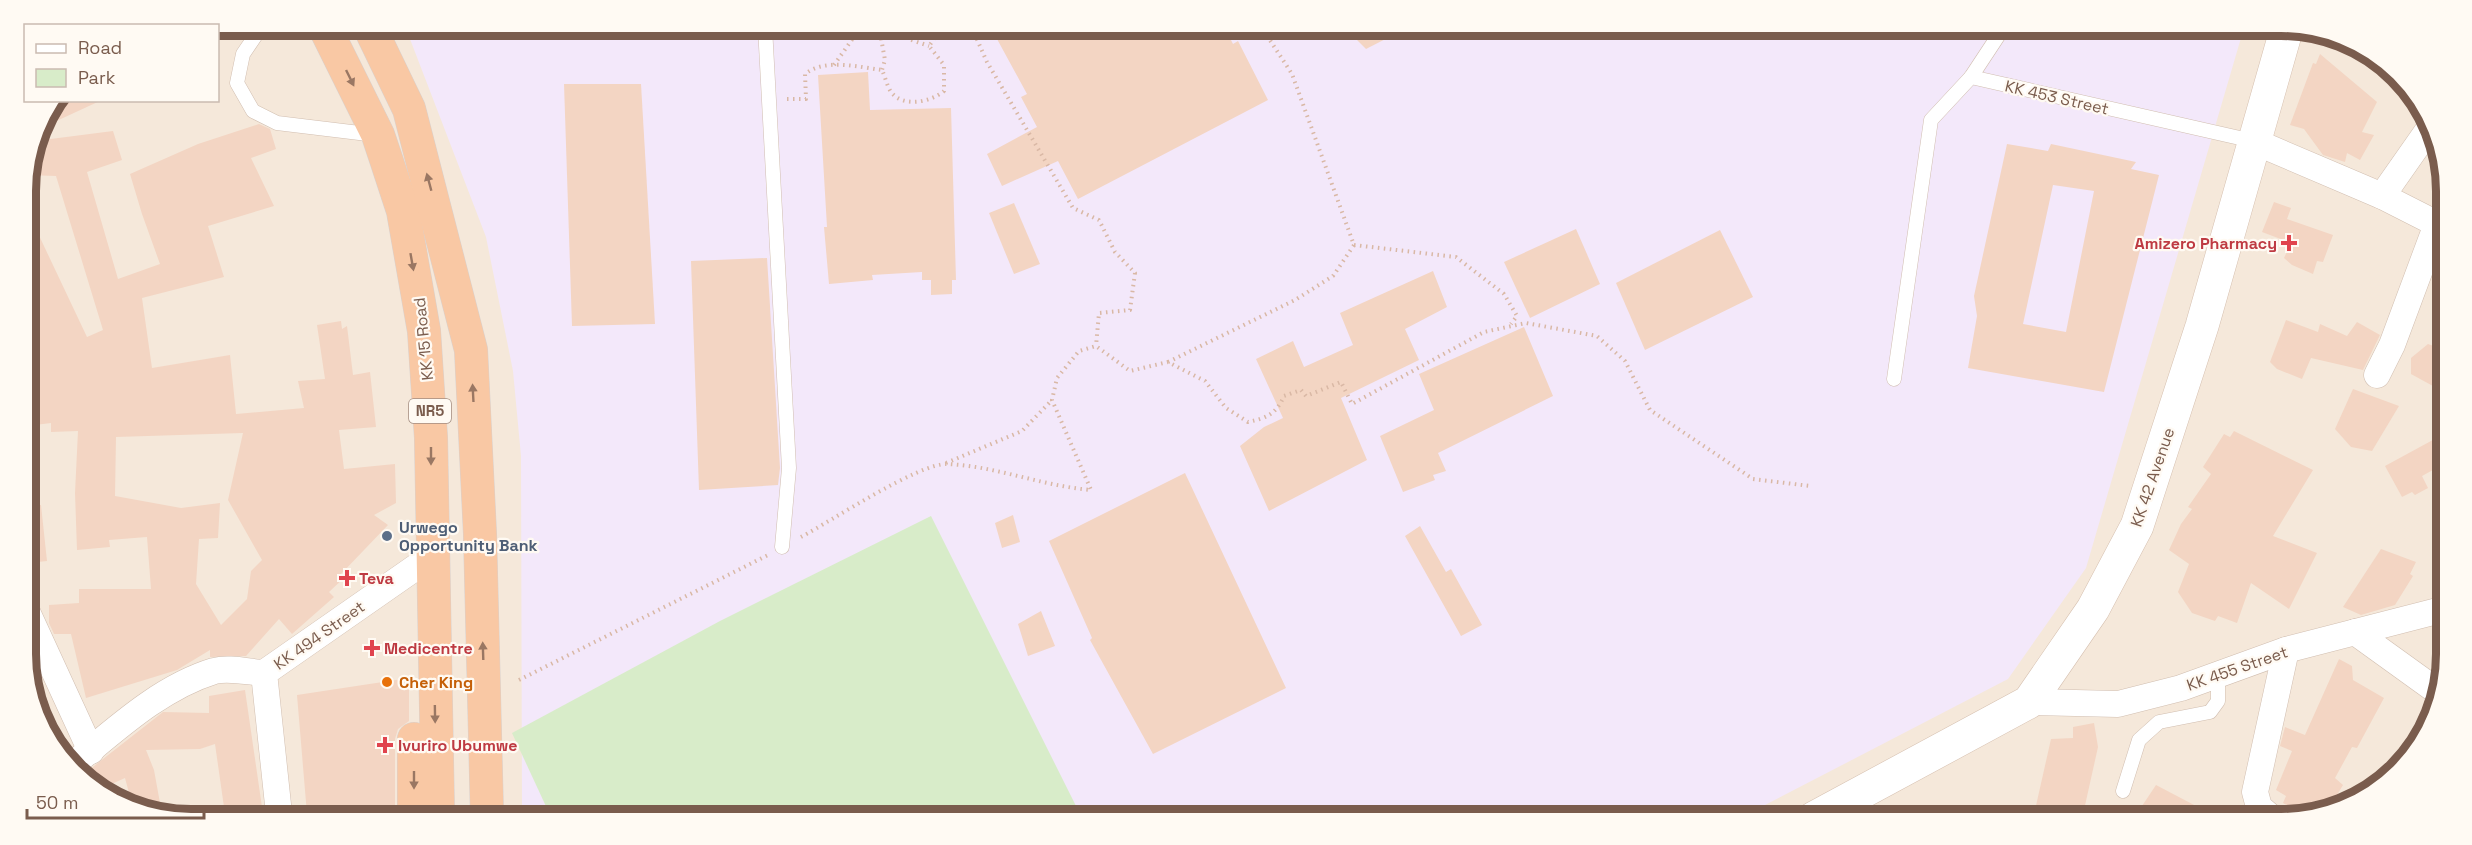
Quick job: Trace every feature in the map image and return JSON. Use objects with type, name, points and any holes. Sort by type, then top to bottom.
[{"type":"highway","name":"KK 15 Road","points":[[329,36],[378,135],[403,212],[424,331],[431,438],[438,809]]},
{"type":"highway","name":"NR5","points":[[374,36],[409,109],[471,350],[487,809]]},
{"type":"highway","points":[[478,505],[504,590],[508,809]]},
{"type":"highway","points":[[414,809],[413,653],[432,556]]},
{"type":"main road","name":"KK 42 Avenue","points":[[1831,809],[2029,702],[2093,609],[2137,526],[2202,326],[2284,36]]},
{"type":"street","points":[[2382,196],[2425,134]]},
{"type":"street","name":"KK 453 Street","points":[[2253,141],[2382,196],[2436,223]]},
{"type":"street","points":[[2377,375],[2392,345],[2436,235]]},
{"type":"street","name":"KK 494 Street","points":[[81,759],[134,715],[164,696],[214,671],[225,669],[264,674],[432,556]]},
{"type":"street","name":"KK 455 Street","points":[[2029,702],[2118,704],[2181,688],[2286,650],[2436,611]]},
{"type":"street","points":[[2355,632],[2432,688]]},
{"type":"street","points":[[36,648],[81,759]]},
{"type":"street","points":[[2261,809],[2255,792],[2286,650]]},
{"type":"street","name":"KK 494 Street","points":[[264,674],[278,809]]},
{"type":"lane","points":[[255,36],[243,54],[237,83],[253,111],[277,123],[378,135]]},
{"type":"lane","points":[[765,36],[789,468],[782,547]]},
{"type":"lane","points":[[1894,379],[1930,120],[1971,77],[1998,36]]},
{"type":"lane","name":"KK 453 Street","points":[[1971,77],[2253,141]]},
{"type":"lane","points":[[2123,791],[2139,740],[2159,722],[2210,712],[2218,701],[2218,675]]},
{"type":"path","points":[[834,65],[855,36]]},
{"type":"path","points":[[881,36],[885,60],[882,70],[892,92],[901,99],[934,99],[944,91],[944,65],[929,46],[906,36]]},
{"type":"path","points":[[929,46],[936,36]]},
{"type":"path","points":[[976,36],[987,62],[1073,207],[1099,220],[1115,252],[1135,273],[1130,310],[1099,313],[1096,346]]},
{"type":"path","points":[[1267,36],[1292,74],[1354,245]]},
{"type":"path","points":[[770,100],[806,99],[806,74],[813,68],[834,65],[882,70]]},
{"type":"path","points":[[1096,346],[1130,371],[1168,362],[1305,294],[1333,276],[1354,245]]},
{"type":"path","points":[[1354,245],[1456,258],[1504,294],[1517,316],[1510,325]]},
{"type":"path","points":[[1168,362],[1205,381],[1226,408],[1248,422],[1267,418],[1278,409],[1284,396],[1301,390],[1306,396],[1341,382],[1352,404],[1484,332],[1510,325],[1526,324],[1597,336],[1625,361],[1650,410],[1753,479],[1810,486]]},
{"type":"path","points":[[519,680],[782,547],[904,479],[1022,431],[1052,400],[1057,378],[1079,351],[1096,346]]},
{"type":"path","points":[[945,464],[1023,477],[1060,488],[1091,490],[1052,400]]},
{"type":"shaded area","points":[[219,36],[2281,36],[2321,41],[2350,52],[2367,62],[2398,89],[2420,122],[2428,141],[2435,170],[2436,654],[2431,694],[2420,723],[2410,740],[2398,756],[2376,777],[2331,801],[2292,809],[191,809],[151,804],[113,788],[89,771],[74,756],[52,723],[39,685],[36,665],[36,180],[41,151],[48,131],[64,102],[219,102]]},
{"type":"shaded area","points":[[409,36],[2242,36],[2086,568],[2008,679],[1757,809],[522,809],[521,456],[513,371],[486,237]]},
{"type":"green space","points":[[931,516],[1078,809],[547,809],[512,733],[720,621]]},
{"type":"building","points":[[995,36],[1229,36],[1233,44],[1238,41],[1268,100],[1078,199],[1058,161],[1002,186],[987,154],[1037,127],[1021,97],[1027,94]]},
{"type":"building","points":[[1353,36],[1391,36],[1366,49]]},
{"type":"building","points":[[2320,54],[2377,102],[2362,132],[2374,135],[2360,160],[2347,153],[2345,162],[2323,155],[2304,129],[2290,125],[2313,63],[2316,64]]},
{"type":"building","points":[[868,72],[870,110],[951,108],[956,280],[952,280],[952,294],[931,295],[931,280],[922,280],[922,272],[872,275],[873,280],[829,284],[824,227],[827,227],[818,75]]},
{"type":"building","points":[[564,84],[641,84],[655,324],[572,326]]},
{"type":"building","points":[[64,102],[98,102],[51,123]]},
{"type":"building","points":[[259,124],[270,129],[276,149],[251,158],[274,206],[208,226],[224,277],[142,298],[152,368],[230,355],[236,414],[304,408],[298,381],[325,379],[317,325],[341,321],[342,329],[347,326],[353,375],[370,372],[376,427],[339,430],[344,469],[395,464],[396,503],[374,515],[388,525],[341,574],[345,577],[329,592],[334,597],[292,634],[279,619],[246,656],[210,657],[210,650],[177,670],[86,698],[71,634],[54,634],[49,623],[49,605],[79,603],[79,589],[151,589],[147,537],[109,540],[110,547],[77,550],[75,493],[78,431],[51,432],[51,423],[36,425],[36,229],[87,337],[103,330],[56,176],[36,175],[45,140],[113,131],[122,160],[87,172],[118,279],[160,264],[130,174],[198,144]],"holes":[[[243,433],[228,500],[262,560],[251,571],[247,599],[221,625],[196,584],[199,539],[218,538],[220,503],[181,508],[115,496],[116,437]]]},
{"type":"building","points":[[2007,144],[2048,151],[2051,144],[2136,162],[2131,169],[2159,175],[2104,392],[1968,368],[1977,316],[1974,296]],"holes":[[[2053,185],[2094,191],[2066,332],[2023,324]]]},
{"type":"building","points":[[2274,202],[2291,208],[2287,219],[2333,235],[2323,262],[2317,261],[2313,274],[2292,265],[2284,258],[2291,243],[2262,232]]},
{"type":"building","points":[[1014,203],[1040,264],[1014,274],[989,213]]},
{"type":"building","points":[[1576,229],[1600,284],[1530,318],[1504,262]]},
{"type":"building","points":[[1720,230],[1753,297],[1645,350],[1616,283]]},
{"type":"building","points":[[767,258],[780,468],[778,485],[699,490],[691,261]]},
{"type":"building","points":[[1433,271],[1447,307],[1405,329],[1419,360],[1341,398],[1367,460],[1269,511],[1240,446],[1264,427],[1283,418],[1256,359],[1293,341],[1304,367],[1353,345],[1340,313]]},
{"type":"building","points":[[2286,320],[2318,332],[2320,324],[2347,336],[2357,322],[2380,335],[2363,370],[2311,358],[2302,379],[2277,369],[2270,362]]},
{"type":"building","points":[[1524,327],[1553,396],[1438,453],[1446,471],[1433,475],[1435,480],[1403,492],[1380,436],[1434,410],[1419,374]]},
{"type":"building","points":[[2428,344],[2436,347],[2436,388],[2411,374],[2411,358]]},
{"type":"building","points":[[2353,389],[2399,406],[2372,451],[2351,447],[2335,429]]},
{"type":"building","points":[[2234,431],[2313,470],[2273,536],[2317,553],[2289,609],[2251,583],[2237,623],[2218,616],[2215,621],[2192,613],[2178,592],[2189,564],[2169,550],[2181,524],[2192,509],[2188,507],[2211,474],[2203,467],[2224,434],[2230,437]]},
{"type":"building","points":[[2436,438],[2436,468],[2422,476],[2428,488],[2415,495],[2412,492],[2402,497],[2385,466]]},
{"type":"building","points":[[1185,473],[1286,688],[1153,754],[1090,640],[1092,638],[1049,541]]},
{"type":"building","points":[[36,505],[41,505],[47,561],[36,562]]},
{"type":"building","points":[[1013,515],[1020,542],[1002,548],[995,523]]},
{"type":"building","points":[[1420,526],[1446,572],[1451,569],[1482,625],[1461,636],[1405,536]]},
{"type":"building","points":[[2381,549],[2416,562],[2410,574],[2413,576],[2395,605],[2361,615],[2343,607]]},
{"type":"building","points":[[1041,611],[1055,646],[1028,656],[1018,624]]},
{"type":"building","points":[[2339,659],[2352,666],[2353,680],[2384,698],[2357,748],[2352,747],[2335,778],[2343,785],[2334,800],[2293,809],[2283,803],[2286,796],[2276,790],[2292,751],[2280,746],[2285,727],[2305,735]]},
{"type":"building","points":[[409,678],[409,721],[398,729],[395,739],[395,809],[307,809],[297,695]]},
{"type":"building","points":[[245,690],[262,809],[224,809],[215,744],[200,749],[146,750],[154,770],[161,806],[130,796],[125,778],[109,785],[90,772],[163,712],[209,713],[209,696]]},
{"type":"building","points":[[2094,723],[2098,747],[2084,809],[2035,809],[2051,739],[2073,738],[2073,727]]},
{"type":"building","points":[[2156,785],[2196,806],[2194,809],[2142,809]]},
{"type":"place","name":"Amizero Pharmacy","points":[[2289,243]]},
{"type":"place","name":"Urwego Opportunity Bank","points":[[387,536]]},
{"type":"place","name":"Teva","points":[[347,578]]},
{"type":"place","name":"Medicentre","points":[[372,648]]},
{"type":"place","name":"Cher King","points":[[387,682]]},
{"type":"place","name":"Ivuriro Ubumwe","points":[[385,745]]}]
